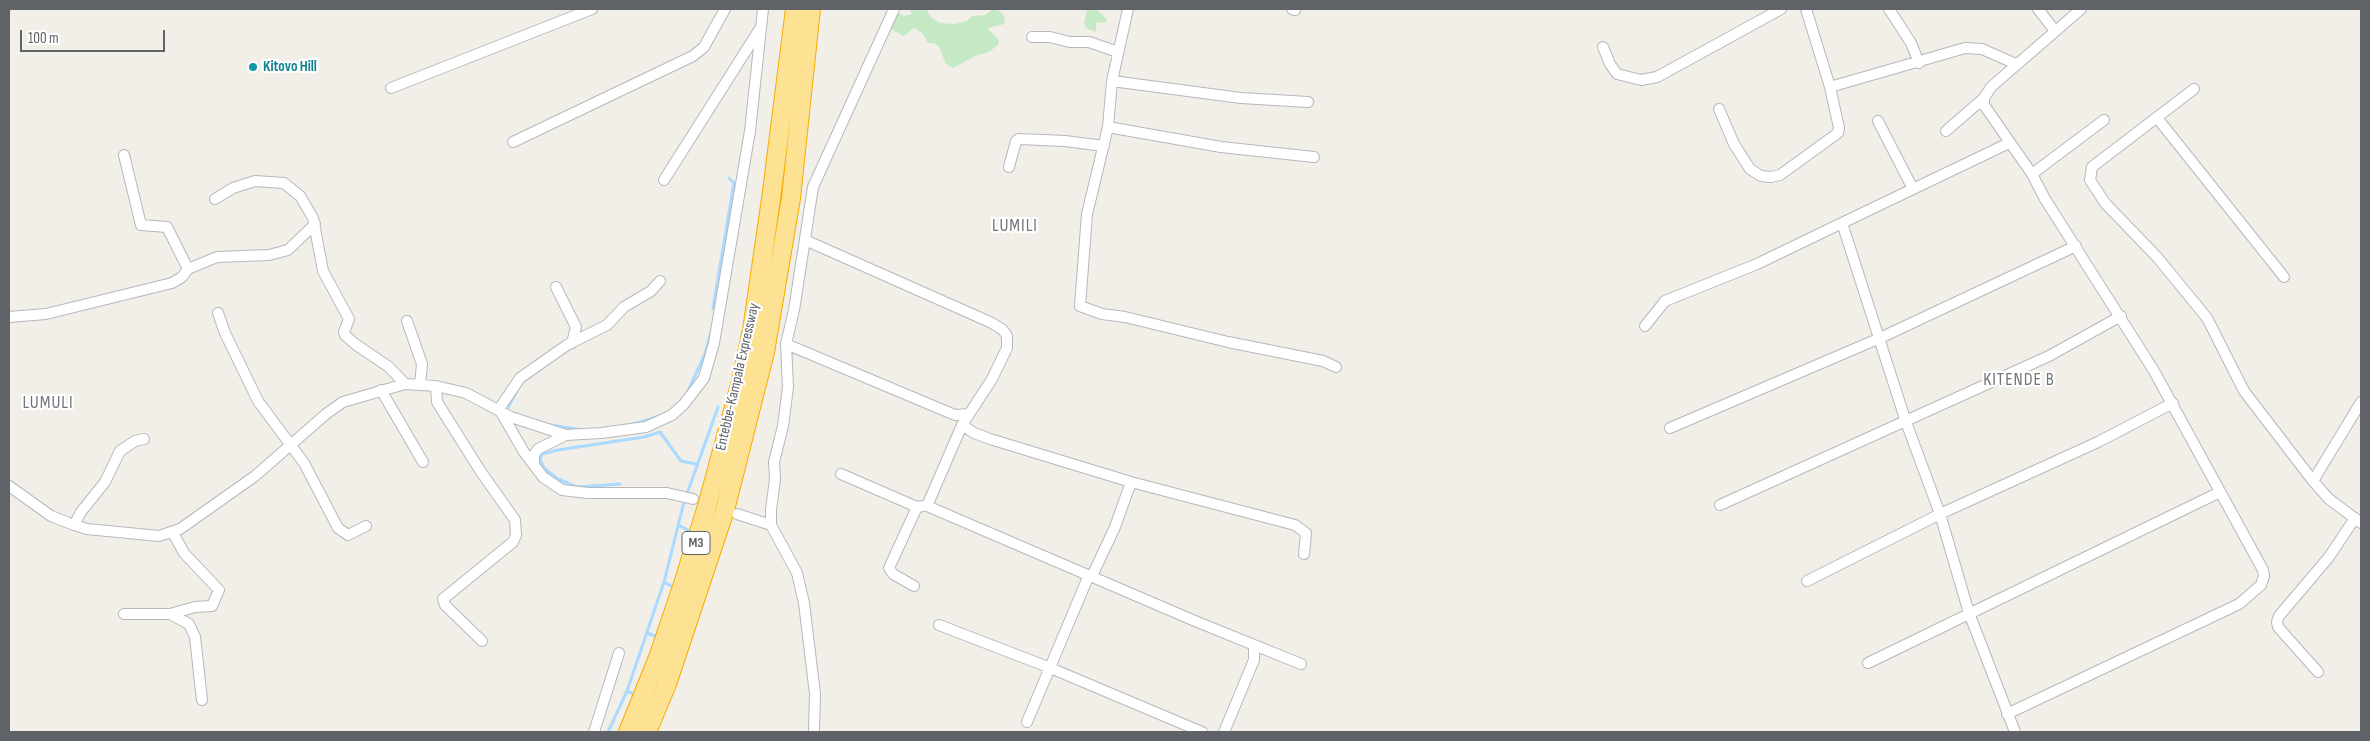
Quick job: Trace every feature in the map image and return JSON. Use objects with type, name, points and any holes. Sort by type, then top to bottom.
[{"type":"highway","name":"Entebbe-Kampala Expressway","points":[[628,732],[659,656],[684,580],[707,506],[741,382],[752,330],[771,199],[795,9]]},
{"type":"highway","name":"Entebbe-Kampala Expressway","points":[[647,732],[667,684],[725,510],[765,352],[791,198],[811,9]]},
{"type":"street","points":[[391,88],[592,9]]},
{"type":"street","points":[[513,142],[693,56],[704,47],[724,9]]},
{"type":"street","points":[[9,486],[51,516],[74,525],[87,529],[149,536],[173,533],[255,476],[326,414],[343,402],[405,384],[436,386],[466,393],[525,422],[566,434],[601,433],[646,427],[672,415],[684,404],[704,378],[722,302],[750,131],[762,26],[762,9]]},
{"type":"street","points":[[814,732],[815,694],[804,603],[797,573],[771,525],[770,510],[775,479],[774,462],[783,426],[788,387],[786,344],[794,310],[810,204],[817,176],[894,9]]},
{"type":"street","points":[[1128,9],[1112,81],[1108,127],[1086,221],[1080,306],[1091,312],[1125,317],[1228,342],[1323,361],[1336,367]]},
{"type":"street","points":[[1603,46],[1617,74],[1641,80],[1657,77],[1781,9]]},
{"type":"street","points":[[1719,109],[1734,144],[1750,169],[1761,176],[1771,177],[1780,174],[1838,133],[1840,128],[1830,87],[1806,9]]},
{"type":"street","points":[[1889,9],[1910,43],[1919,63]]},
{"type":"street","points":[[2038,9],[2055,31]]},
{"type":"street","points":[[1946,132],[1984,98],[1987,91],[2016,64],[2081,9]]},
{"type":"street","points":[[664,180],[762,26]]},
{"type":"street","points":[[1032,37],[1050,37],[1070,42],[1089,42],[1118,52]]},
{"type":"street","points":[[1830,87],[1900,66],[1919,63],[1965,48],[1973,48],[2016,64]]},
{"type":"street","points":[[1112,81],[1241,98],[1308,102]]},
{"type":"street","points":[[2194,89],[2158,119],[2092,167],[2090,172],[2092,185],[2105,203],[2157,257],[2207,318],[2244,391],[2313,480],[2329,499],[2358,521],[2276,622],[2278,627],[2318,672]]},
{"type":"street","points":[[1984,98],[1987,112],[2032,174],[2045,199],[2121,316],[2173,403],[2263,570],[2261,585],[2239,604],[2111,667],[2006,714]]},
{"type":"street","points":[[2158,119],[2284,277]]},
{"type":"street","points":[[2032,174],[2104,120]]},
{"type":"street","points":[[1878,121],[1913,190]]},
{"type":"street","points":[[1108,127],[1221,147],[1314,157]]},
{"type":"street","points":[[1009,167],[1016,141],[1019,139],[1065,141],[1104,146]]},
{"type":"street","points":[[1645,326],[1665,301],[1757,264],[2009,142]]},
{"type":"street","points":[[124,155],[141,225],[167,227],[188,269]]},
{"type":"street","points":[[214,199],[233,188],[255,181],[284,183],[300,196],[308,205],[315,224],[320,265],[350,320],[345,330],[345,335],[389,368],[405,384]]},
{"type":"street","points":[[1842,223],[1906,422],[1940,514],[1970,613],[2006,714],[2015,732]]},
{"type":"street","points":[[9,317],[46,314],[172,283],[188,269],[217,256],[269,255],[288,250],[315,224]]},
{"type":"street","points":[[805,240],[1004,330],[1008,348],[992,379],[962,425],[889,568],[893,574],[914,586]]},
{"type":"street","points":[[1670,428],[1880,338],[2076,246]]},
{"type":"street","points":[[499,409],[520,378],[572,343],[607,325],[624,307],[651,291],[660,280]]},
{"type":"street","points":[[556,287],[576,327],[572,343]]},
{"type":"street","points":[[218,313],[228,340],[258,401],[282,437],[291,445],[312,476],[328,514],[340,531],[348,535],[366,526]]},
{"type":"street","points":[[1720,505],[2049,356],[2121,316]]},
{"type":"street","points":[[407,321],[422,364],[420,385]]},
{"type":"street","points":[[786,344],[955,415],[968,414]]},
{"type":"street","points":[[436,386],[437,402],[481,472],[515,520],[516,534],[514,542],[443,599],[445,605],[482,642]]},
{"type":"street","points":[[381,390],[423,462]]},
{"type":"street","points":[[2313,480],[2361,402]]},
{"type":"street","points":[[1807,581],[1940,514],[2098,442],[2173,403]]},
{"type":"street","points":[[499,409],[543,477],[562,490],[588,493],[667,493],[693,499]]},
{"type":"street","points":[[962,425],[974,433],[1131,482],[1295,525],[1306,533],[1304,554]]},
{"type":"street","points":[[534,465],[534,455],[538,449],[566,434]]},
{"type":"street","points":[[74,525],[81,512],[109,476],[120,451],[135,441],[144,439]]},
{"type":"street","points":[[841,474],[1090,575],[1254,646],[1301,664]]},
{"type":"street","points":[[1027,722],[1048,667],[1090,575],[1115,526],[1131,482]]},
{"type":"street","points":[[1868,662],[2220,492]]},
{"type":"street","points":[[737,514],[771,525]]},
{"type":"street","points":[[124,614],[170,614],[195,607],[212,606],[219,590],[184,553],[173,533]]},
{"type":"street","points":[[170,614],[189,624],[195,637],[202,700]]},
{"type":"street","points":[[939,625],[1048,667],[1202,732]]},
{"type":"street","points":[[1224,732],[1254,660],[1254,646]]},
{"type":"street","points":[[594,732],[619,653]]},
{"type":"green space","points":[[909,9],[928,9],[927,11],[931,17],[940,23],[954,24],[967,21],[972,16],[985,15],[993,9],[1001,12],[1005,18],[1004,24],[987,28],[999,40],[998,45],[989,52],[975,56],[953,68],[946,64],[939,47],[934,43],[928,43],[923,34],[914,28],[904,36],[888,28],[893,10],[904,16],[912,14]]},
{"type":"green space","points":[[1087,9],[1096,9],[1106,18],[1107,22],[1096,23],[1096,32],[1088,29],[1084,24]]},
{"type":"waterway","points":[[716,312],[713,308],[734,183],[729,178]]},
{"type":"waterway","points":[[687,393],[705,354],[711,332]]},
{"type":"waterway","points":[[509,412],[507,409],[517,391]]},
{"type":"waterway","points":[[688,491],[718,407]]},
{"type":"waterway","points":[[630,425],[657,417]]},
{"type":"waterway","points":[[551,425],[582,430]]},
{"type":"waterway","points":[[620,484],[577,487],[558,479],[544,468],[540,459],[542,454],[558,450],[644,437],[660,432],[681,461],[696,464]]},
{"type":"waterway","points":[[608,732],[627,691],[664,582],[684,502]]},
{"type":"waterway","points":[[678,525],[692,532]]},
{"type":"waterway","points":[[664,582],[675,588]]},
{"type":"waterway","points":[[647,633],[657,637]]},
{"type":"waterway","points":[[627,691],[636,695]]},
{"type":"place","name":"Kitovo Hill","points":[[253,67]]},
{"type":"district","name":"LUMILI","points":[[1015,226]]},
{"type":"district","name":"KITENDE B","points":[[2019,380]]},
{"type":"district","name":"LUMULI","points":[[48,403]]}]
